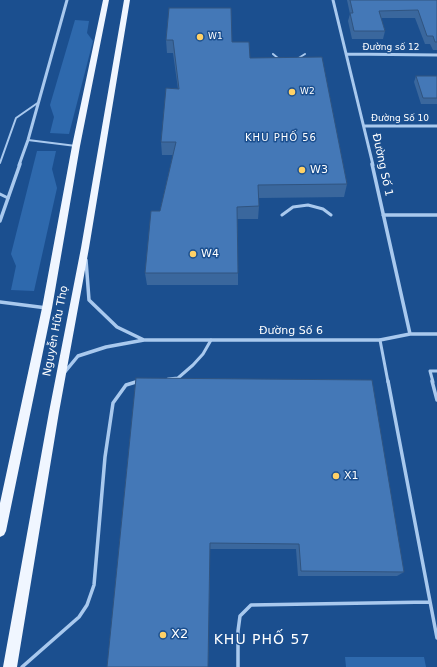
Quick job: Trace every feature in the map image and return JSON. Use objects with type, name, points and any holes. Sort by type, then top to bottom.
[{"type":"main road","name":"Nguyễn Hữu Thọ","points":[[0,531],[47,308],[76,146],[106,0]]},
{"type":"main road","name":"Nguyễn Hữu Thọ","points":[[10,667],[54,412],[85,248],[127,0]]},
{"type":"street","points":[[0,221],[28,140],[67,0]]},
{"type":"street","name":"Đường Số 1","points":[[333,0],[364,126],[410,334]]},
{"type":"street","name":"Đường số 12","points":[[346,54],[437,55]]},
{"type":"street","name":"Đường Số 10","points":[[364,126],[437,126]]},
{"type":"street","points":[[383,215],[437,215]]},
{"type":"street","name":"Đường Số 6","points":[[85,248],[89,300],[118,327],[144,340]]},
{"type":"street","points":[[0,302],[47,308]]},
{"type":"street","name":"Đường Số 6","points":[[54,412],[64,373],[78,356],[106,346],[144,340],[380,340],[410,334],[437,334]]},
{"type":"lane","points":[[273,54],[279,59],[286,59]]},
{"type":"lane","points":[[292,59],[298,59],[305,54]]},
{"type":"lane","points":[[0,163],[16,118],[39,102]]},
{"type":"lane","points":[[28,140],[76,146]]},
{"type":"lane","points":[[0,194],[8,198]]},
{"type":"lane","points":[[282,215],[293,207],[308,205],[323,209],[331,215]]},
{"type":"lane","points":[[161,380],[178,378],[203,354],[211,340]]},
{"type":"lane","points":[[380,340],[437,638]]},
{"type":"lane","points":[[437,371],[430,371],[437,400]]},
{"type":"lane","points":[[22,667],[79,617],[87,605],[94,585],[105,457],[113,403],[126,385],[144,379]]},
{"type":"lane","points":[[238,667],[238,631],[240,616],[251,605],[430,602]]},
{"type":"shaded area","points":[[75,20],[89,21],[87,33],[93,41],[69,134],[50,133],[54,117],[50,105]]},
{"type":"shaded area","points":[[37,151],[56,151],[52,169],[57,188],[34,291],[11,290],[16,266],[11,254]]},
{"type":"shaded area","points":[[345,657],[424,657],[426,667],[346,667]]},
{"type":"building","points":[[350,0],[437,0],[437,42],[435,42],[433,36],[427,36],[418,10],[379,11],[385,31],[354,31],[350,13],[353,13]]},
{"type":"building","points":[[169,8],[231,8],[232,42],[249,42],[250,58],[322,57],[347,184],[258,185],[259,206],[237,207],[238,273],[145,273],[151,211],[160,211],[176,142],[161,142],[166,88],[179,89],[173,40],[166,40]]},
{"type":"building","points":[[416,76],[437,76],[437,98],[423,98]]},
{"type":"building","points":[[136,378],[372,380],[404,572],[301,571],[299,544],[210,543],[208,667],[107,667]]},
{"type":"place","name":"W1","points":[[200,37]]},
{"type":"place","name":"W2","points":[[292,92]]},
{"type":"place","name":"W3","points":[[302,170]]},
{"type":"place","name":"W4","points":[[193,254]]},
{"type":"place","name":"X1","points":[[336,476]]},
{"type":"place","name":"X2","points":[[163,635]]},
{"type":"district","name":"KHU PHỐ 56","points":[[281,138]]},
{"type":"district","name":"KHU PHỐ 57","points":[[262,640]]}]
